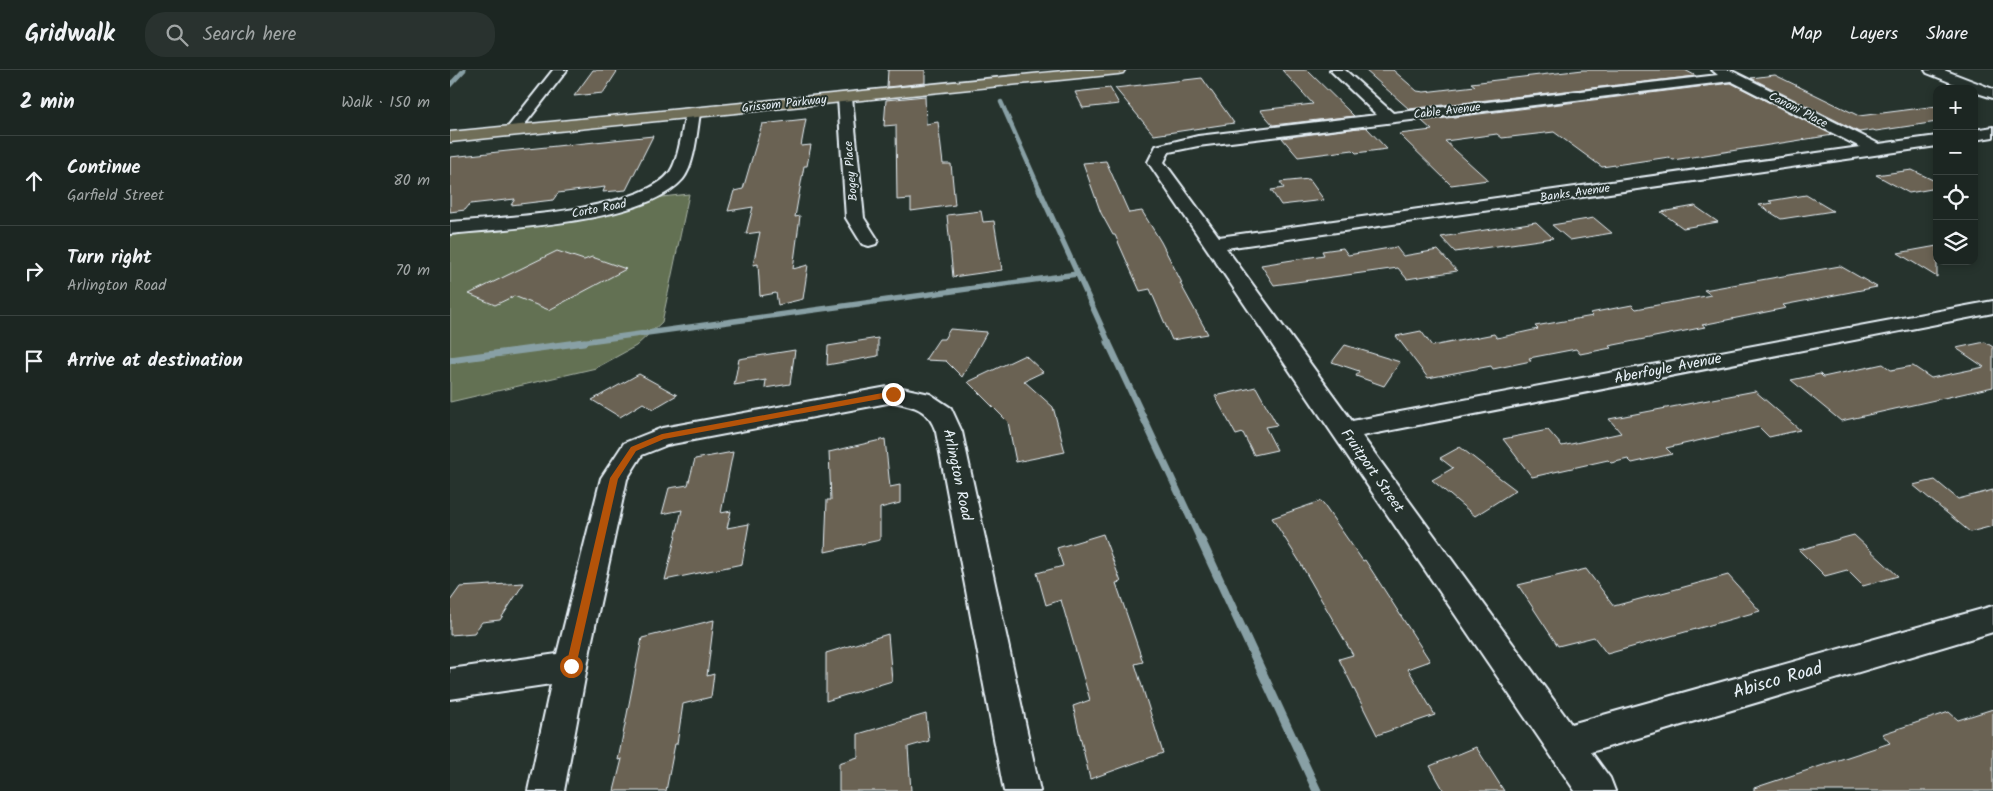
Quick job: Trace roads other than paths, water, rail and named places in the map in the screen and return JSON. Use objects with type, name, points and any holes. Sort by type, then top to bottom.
[{"type":"main road","name":"Grissom Parkway","points":[[450,137],[1118,70]]},
{"type":"street","points":[[514,130],[560,70]]},
{"type":"street","points":[[1337,70],[1388,118]]},
{"type":"street","name":"Canoni Place","points":[[1719,70],[1878,150]]},
{"type":"street","points":[[1932,70],[1993,94]]},
{"type":"street","name":"Cable Avenue","points":[[1162,150],[1198,141],[1733,77]]},
{"type":"street","name":"Bogey Place","points":[[844,98],[855,218],[870,240]]},
{"type":"street","name":"Corto Road","points":[[450,228],[582,213],[634,202],[664,188],[678,174],[693,113]]},
{"type":"street","points":[[1978,134],[1993,132]]},
{"type":"street","name":"Banks Avenue","points":[[1212,244],[1933,142]]},
{"type":"street","name":"Fruitport Street","points":[[1162,150],[1156,162],[1597,791]]},
{"type":"street","name":"Aberfoyle Avenue","points":[[1344,431],[1989,311]]},
{"type":"street","name":"Arlington Road","points":[[571,666],[614,478],[634,449],[662,437],[893,394],[922,400],[942,414],[949,432],[1022,791]]},
{"type":"street","name":"Abisco Road","points":[[1563,743],[1993,619]]},
{"type":"street","points":[[450,684],[571,666],[546,791]]},
{"type":"waterway","points":[[450,85],[464,70]]},
{"type":"waterway","points":[[1001,102],[1040,190]]},
{"type":"waterway","points":[[1039,189],[1109,343]]},
{"type":"waterway","points":[[574,343],[1077,274]]},
{"type":"waterway","points":[[450,360],[584,342]]},
{"type":"waterway","points":[[1108,342],[1200,539]]},
{"type":"waterway","points":[[1200,538],[1317,791]]}]
